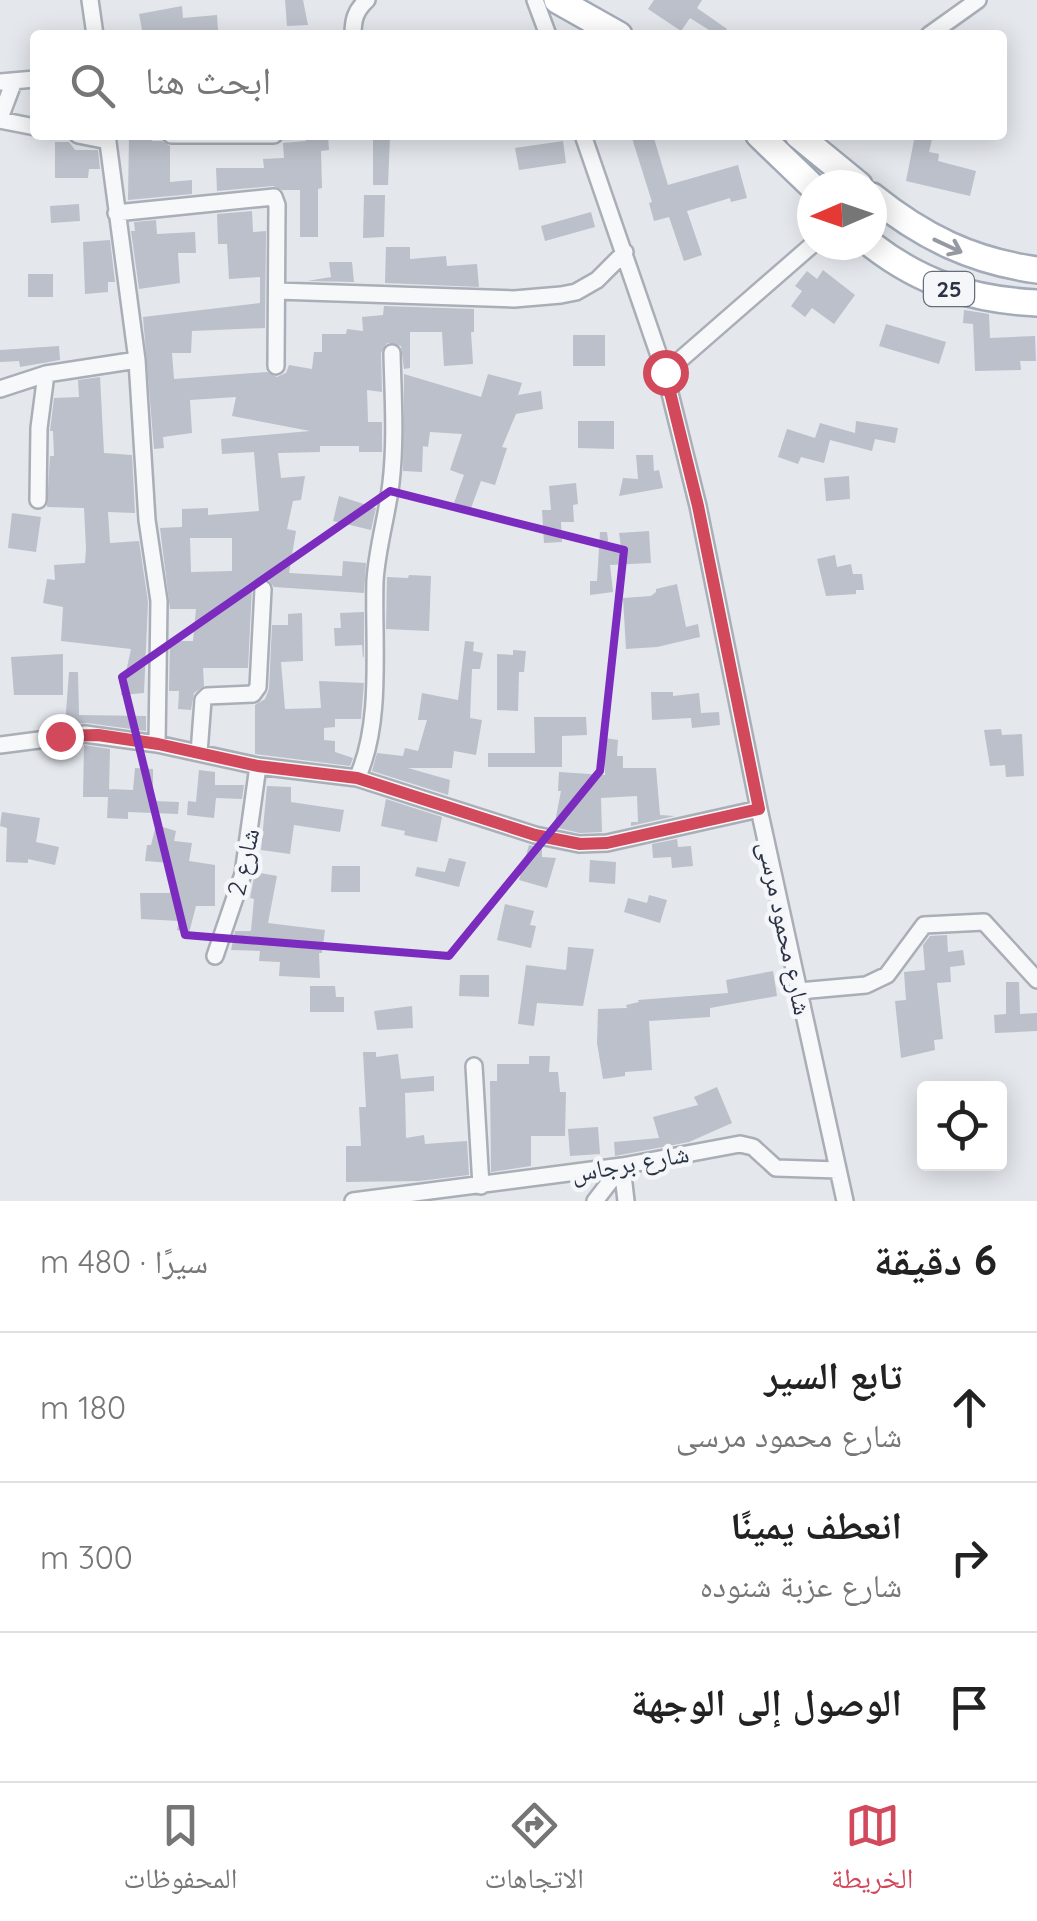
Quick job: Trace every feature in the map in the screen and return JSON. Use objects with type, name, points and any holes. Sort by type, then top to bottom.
[{"type":"main road","points":[[557,0],[610,30]]},
{"type":"main road","points":[[763,140],[797,172]]},
{"type":"main road","points":[[804,140],[841,170]]},
{"type":"main road","points":[[887,208],[945,245],[989,262],[1037,270]]},
{"type":"main road","name":"25","points":[[887,256],[946,288],[991,300],[1037,303]]},
{"type":"street","points":[[90,0],[94,30]]},
{"type":"street","points":[[353,30],[358,8],[366,0]]},
{"type":"street","points":[[536,0],[546,30]]},
{"type":"street","points":[[936,30],[978,0]]},
{"type":"street","points":[[7,82],[0,119],[30,126]]},
{"type":"street","points":[[108,140],[137,360],[147,520],[159,601],[158,744]]},
{"type":"street","name":"شارع محمود مرسى","points":[[586,140],[665,372],[698,506],[759,809],[845,1201]]},
{"type":"street","points":[[116,213],[274,197],[276,366]]},
{"type":"street","points":[[278,291],[514,299],[560,296],[597,280],[625,252]]},
{"type":"street","points":[[665,372],[797,257]]},
{"type":"street","points":[[357,778],[366,760],[370,727],[375,582],[392,477],[392,353]]},
{"type":"street","points":[[0,390],[46,374],[137,360]]},
{"type":"street","points":[[38,500],[39,428],[46,374]]},
{"type":"street","points":[[199,753],[207,696],[243,697],[254,694],[258,687],[263,589]]},
{"type":"street","points":[[0,745],[86,734],[158,744],[258,766],[357,778],[535,835],[580,844],[607,843],[759,809]]},
{"type":"street","name":"شارع 2","points":[[215,956],[243,874],[258,766]]},
{"type":"street","points":[[799,991],[866,985],[887,974],[924,925],[984,922],[1037,980]]},
{"type":"street","points":[[474,1066],[480,1186]]},
{"type":"street","name":"شارع برجاس","points":[[354,1201],[622,1166],[740,1144],[752,1147],[776,1168],[838,1170]]},
{"type":"street","points":[[595,1201],[622,1166]]},
{"type":"street","points":[[622,1166],[626,1201]]},
{"type":"highlighted area","points":[[390,491],[624,550],[600,771],[449,956],[185,935],[122,677]]},
{"type":"building","points":[[285,0],[303,0],[308,25],[287,26]]},
{"type":"building","points":[[654,0],[702,0],[697,8],[727,29],[709,30],[690,18],[680,30],[648,9]]},
{"type":"building","points":[[182,6],[183,18],[217,15],[218,30],[142,30],[139,14]]},
{"type":"building","points":[[129,140],[162,141],[170,146],[170,182],[192,180],[192,194],[128,200]]},
{"type":"building","points":[[328,140],[329,150],[321,151],[318,237],[300,237],[300,190],[273,186],[217,191],[216,168],[264,168],[263,159],[284,158],[283,143]]},
{"type":"building","points":[[373,140],[390,140],[388,185],[373,185]]},
{"type":"building","points":[[633,140],[654,140],[668,185],[738,165],[747,198],[731,202],[730,198],[687,211],[702,255],[684,261],[669,217],[654,221],[649,203],[652,202]]},
{"type":"building","points":[[914,140],[932,140],[929,152],[939,154],[938,161],[976,171],[970,196],[906,181]]},
{"type":"building","points":[[563,141],[566,163],[519,170],[515,148]]},
{"type":"building","points":[[55,142],[69,142],[75,150],[98,150],[100,169],[89,169],[88,178],[55,178]]},
{"type":"building","points":[[364,195],[385,195],[384,237],[363,238]]},
{"type":"building","points":[[79,204],[80,221],[51,223],[50,206]]},
{"type":"building","points":[[252,211],[253,232],[266,231],[265,328],[192,331],[191,353],[172,353],[174,379],[267,372],[277,377],[286,373],[289,365],[312,369],[314,352],[322,352],[322,334],[346,334],[347,329],[363,331],[362,317],[383,315],[384,306],[474,309],[473,364],[444,366],[442,332],[410,332],[410,368],[404,369],[401,346],[387,343],[381,353],[382,392],[367,390],[368,422],[382,422],[382,452],[359,452],[359,446],[320,446],[320,452],[278,453],[281,478],[305,476],[301,500],[293,501],[287,529],[296,531],[289,573],[342,576],[343,561],[366,563],[364,593],[274,587],[268,579],[257,580],[252,588],[248,668],[203,668],[204,686],[194,693],[191,710],[178,709],[179,691],[169,691],[170,641],[193,641],[196,609],[170,609],[160,528],[182,527],[182,509],[208,508],[208,515],[259,511],[254,452],[222,454],[221,439],[310,431],[232,416],[236,397],[190,400],[192,433],[163,437],[164,448],[154,449],[143,317],[260,303],[260,277],[229,279],[227,244],[218,244],[217,214]],"holes":[[[190,538],[232,538],[232,571],[191,572]]]},
{"type":"building","points":[[591,212],[595,227],[545,241],[541,226]]},
{"type":"building","points":[[156,220],[157,234],[195,232],[196,253],[178,253],[180,283],[139,289],[131,231],[135,231],[134,222]]},
{"type":"building","points":[[110,240],[115,282],[108,282],[108,292],[85,294],[83,242]]},
{"type":"building","points":[[386,247],[410,247],[410,259],[446,256],[447,266],[477,264],[479,287],[385,283]]},
{"type":"building","points":[[329,262],[352,262],[354,282],[307,281],[331,277]]},
{"type":"building","points":[[823,270],[855,295],[834,324],[812,308],[805,317],[791,306],[802,291],[795,286],[807,271],[817,279]]},
{"type":"building","points":[[28,274],[53,274],[53,297],[28,297]]},
{"type":"building","points":[[964,310],[989,314],[990,338],[1035,336],[1036,361],[1020,361],[1021,370],[975,371],[973,324],[963,323]]},
{"type":"building","points":[[886,324],[946,342],[939,364],[879,346]]},
{"type":"building","points":[[573,335],[605,335],[605,366],[573,366]]},
{"type":"building","points":[[59,346],[60,360],[20,367],[19,361],[0,362],[0,350]]},
{"type":"building","points":[[404,374],[481,397],[488,374],[522,383],[518,395],[541,391],[543,409],[516,414],[502,447],[507,448],[495,485],[481,481],[471,508],[454,503],[464,475],[450,470],[462,434],[430,432],[428,447],[423,446],[422,472],[403,471]]},
{"type":"building","points":[[100,377],[104,453],[132,455],[135,513],[108,512],[110,543],[139,541],[148,602],[144,693],[121,695],[131,649],[61,641],[63,607],[43,603],[47,579],[55,580],[54,565],[85,563],[86,549],[84,508],[47,507],[50,456],[54,456],[50,431],[54,398],[79,397],[78,380]]},
{"type":"building","points":[[578,421],[614,421],[614,449],[578,448]]},
{"type":"building","points":[[856,421],[898,428],[895,443],[875,439],[872,451],[830,440],[824,463],[801,457],[798,464],[778,457],[787,429],[815,438],[820,423],[855,433]]},
{"type":"building","points":[[636,455],[653,455],[654,471],[659,470],[663,488],[619,496],[623,478],[638,479]]},
{"type":"building","points":[[849,476],[850,499],[826,501],[824,478]]},
{"type":"building","points":[[576,483],[578,504],[573,505],[574,522],[561,522],[562,542],[544,543],[542,510],[551,510],[549,486]]},
{"type":"building","points":[[339,496],[376,508],[371,530],[333,521]]},
{"type":"building","points":[[12,513],[41,517],[36,552],[8,548]]},
{"type":"building","points":[[649,531],[651,563],[610,565],[613,592],[590,595],[590,581],[597,581],[600,532],[607,532],[609,548],[621,547],[619,533]]},
{"type":"building","points":[[835,555],[837,567],[851,564],[853,574],[862,574],[864,590],[826,596],[817,559]]},
{"type":"building","points":[[431,576],[429,631],[386,629],[387,577]]},
{"type":"building","points":[[677,584],[686,627],[698,624],[700,637],[626,649],[623,598],[651,596],[656,589]]},
{"type":"building","points":[[364,612],[363,658],[362,645],[335,646],[334,628],[341,628],[340,613]]},
{"type":"building","points":[[302,613],[303,661],[281,662],[285,709],[321,708],[319,681],[364,683],[361,719],[335,719],[335,727],[324,728],[324,740],[335,741],[335,752],[353,758],[350,766],[255,754],[255,705],[265,699],[269,689],[272,625],[288,625],[288,614]]},
{"type":"building","points":[[465,641],[474,642],[473,651],[483,653],[480,669],[472,669],[470,718],[482,720],[476,755],[454,751],[452,768],[408,768],[450,780],[448,795],[372,771],[377,753],[403,756],[405,748],[418,751],[427,720],[418,720],[422,693],[458,700]]},
{"type":"building","points":[[513,650],[526,651],[524,672],[519,672],[518,711],[497,710],[497,654],[513,655]]},
{"type":"building","points":[[63,654],[63,695],[14,695],[11,657]]},
{"type":"building","points":[[69,672],[78,672],[79,715],[146,716],[146,731],[87,723],[65,725]]},
{"type":"building","points":[[651,692],[673,692],[673,696],[699,693],[701,713],[719,712],[720,725],[692,728],[691,718],[652,720]]},
{"type":"building","points":[[534,717],[586,717],[587,735],[562,736],[562,767],[488,767],[488,753],[535,753]]},
{"type":"building","points":[[1001,729],[1002,735],[1022,734],[1024,776],[1006,777],[1005,765],[990,766],[984,730]]},
{"type":"building","points":[[605,738],[618,740],[617,756],[623,756],[623,768],[656,768],[660,815],[675,816],[631,826],[631,822],[638,822],[637,796],[601,798],[602,832],[580,833],[554,827],[561,791],[559,772],[605,775]]},
{"type":"building","points":[[84,745],[110,749],[109,789],[133,790],[135,768],[153,769],[153,801],[179,802],[178,814],[128,812],[128,819],[107,818],[108,797],[83,797]]},
{"type":"building","points":[[199,770],[215,772],[215,785],[244,785],[242,799],[216,798],[214,818],[187,815],[188,801],[196,802]]},
{"type":"building","points":[[267,786],[291,787],[291,802],[344,810],[340,832],[294,825],[290,854],[261,850]]},
{"type":"building","points":[[386,799],[442,817],[437,842],[381,826]]},
{"type":"building","points":[[2,812],[40,818],[36,842],[59,847],[55,865],[28,859],[28,863],[6,862],[7,828],[0,826]]},
{"type":"building","points":[[156,825],[176,831],[174,841],[192,843],[189,861],[215,865],[215,906],[196,906],[189,933],[177,930],[179,921],[141,919],[140,893],[170,893],[171,863],[145,861]]},
{"type":"building","points":[[677,839],[678,847],[691,846],[693,866],[672,868],[671,857],[653,858],[652,844]]},
{"type":"building","points":[[529,845],[542,848],[542,857],[556,858],[547,888],[519,880]]},
{"type":"building","points":[[449,858],[466,862],[459,887],[415,876],[417,867],[445,872]]},
{"type":"building","points":[[590,860],[616,862],[615,884],[589,882]]},
{"type":"building","points":[[332,866],[360,866],[360,892],[331,892]]},
{"type":"building","points":[[255,872],[277,876],[268,923],[325,930],[319,953],[320,978],[279,976],[280,962],[259,961],[260,951],[231,950],[235,931],[251,931],[254,899],[250,898]]},
{"type":"building","points":[[649,895],[667,900],[660,923],[624,912],[628,898],[647,903]]},
{"type":"building","points":[[505,904],[534,911],[530,925],[536,926],[531,948],[497,940]]},
{"type":"building","points":[[947,935],[948,952],[963,950],[965,965],[950,967],[951,982],[937,983],[943,1039],[934,1040],[935,1050],[901,1058],[895,1001],[906,1000],[904,972],[925,970],[923,945],[930,936]]},
{"type":"building","points":[[568,947],[594,949],[583,1006],[537,1003],[534,1026],[518,1024],[526,965],[566,970]]},
{"type":"building","points":[[773,971],[777,996],[710,1008],[710,1017],[649,1021],[652,1070],[603,1079],[597,1043],[598,1009],[627,1008],[626,1005],[638,1000],[728,993],[726,980]]},
{"type":"building","points":[[460,975],[489,975],[489,997],[459,996]]},
{"type":"building","points":[[1006,982],[1019,982],[1020,1014],[1037,1013],[1037,1031],[995,1033],[994,1015],[1006,1014]]},
{"type":"building","points":[[310,986],[335,986],[336,997],[344,997],[344,1012],[310,1012]]},
{"type":"building","points":[[412,1006],[413,1028],[377,1030],[374,1011]]},
{"type":"building","points":[[363,1052],[376,1052],[376,1057],[398,1054],[401,1079],[434,1076],[434,1091],[405,1093],[406,1138],[424,1135],[425,1144],[467,1141],[469,1175],[419,1181],[346,1182],[346,1146],[361,1146],[359,1107],[366,1107]]},
{"type":"building","points":[[529,1056],[550,1056],[549,1072],[558,1072],[560,1092],[566,1092],[565,1136],[531,1136],[531,1166],[491,1172],[490,1081],[497,1081],[497,1064],[529,1064]]},
{"type":"building","points":[[717,1087],[732,1123],[689,1142],[615,1156],[614,1142],[659,1138],[653,1117],[698,1105],[694,1097]]},
{"type":"building","points":[[598,1127],[600,1154],[570,1156],[568,1129]]},
{"type":"route","points":[[60,736],[98,735],[258,766],[357,778],[535,835],[580,844],[607,843],[759,809],[698,506],[665,372]]}]
